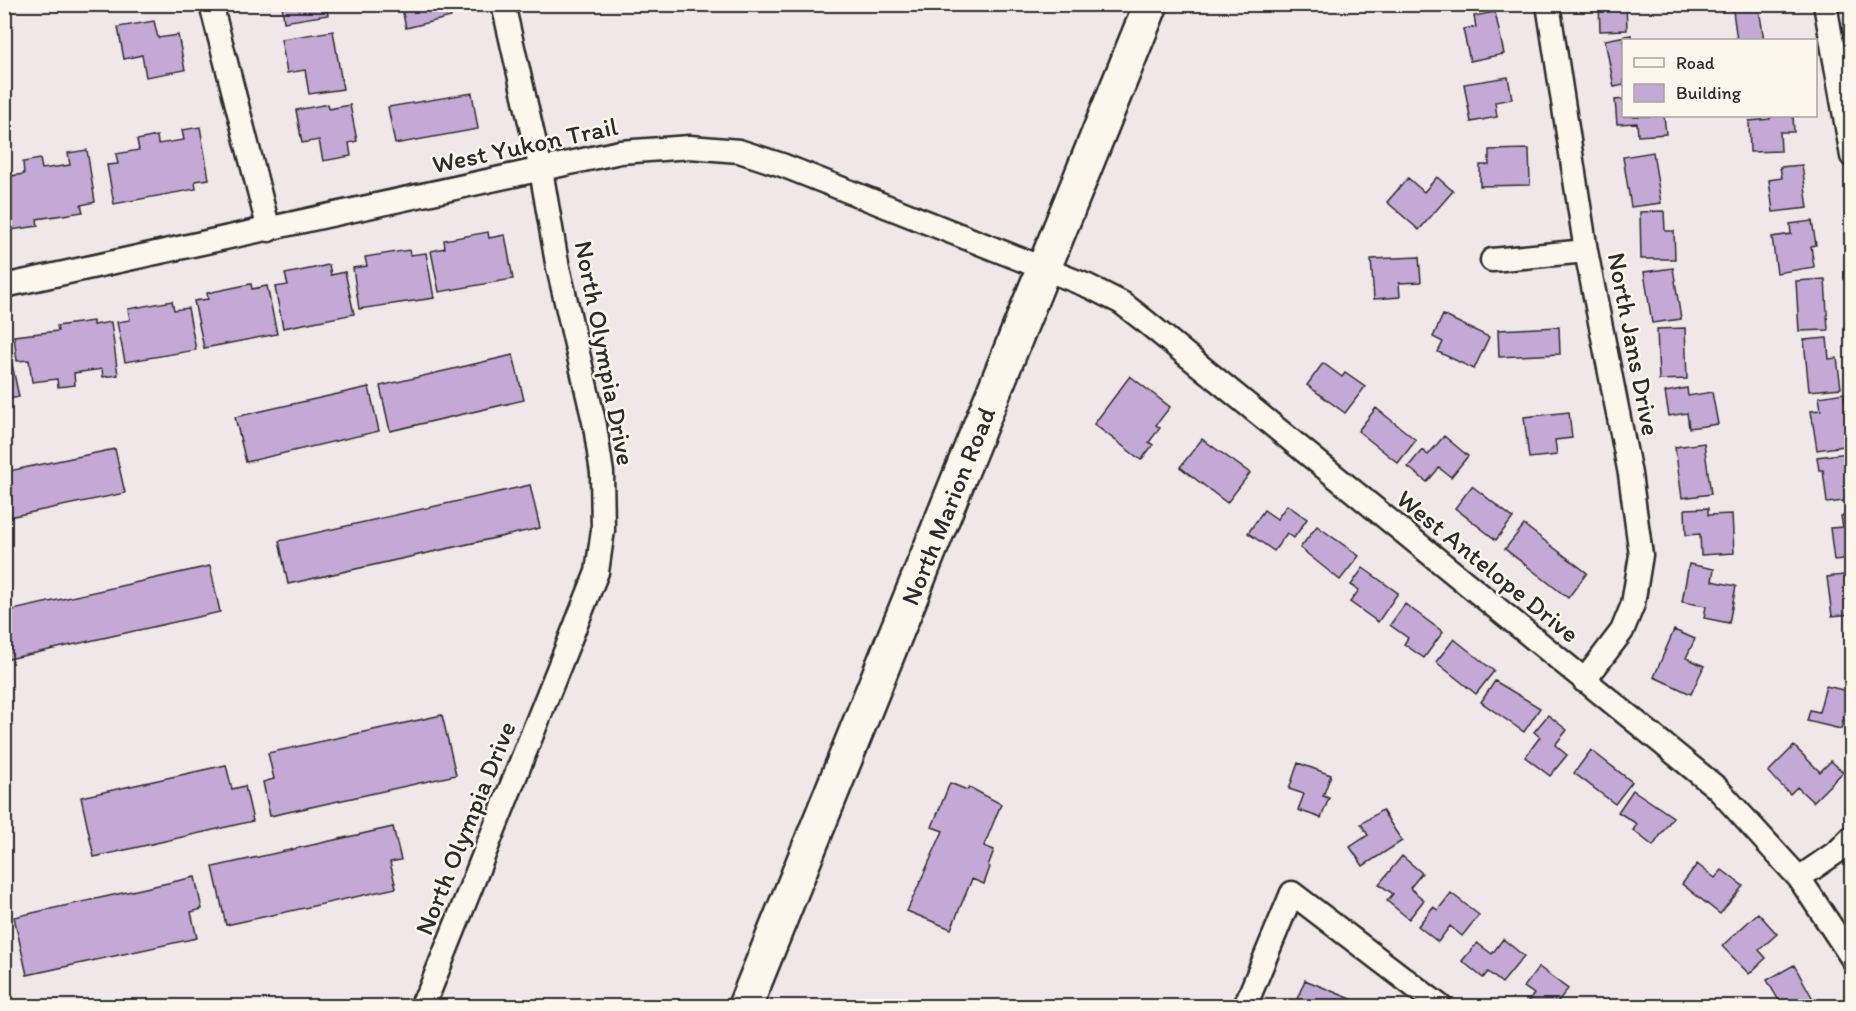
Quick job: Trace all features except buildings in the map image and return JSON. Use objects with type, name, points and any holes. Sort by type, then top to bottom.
[{"type":"main road","name":"North Marion Road","points":[[745,1006],[1151,4]]},
{"type":"street","points":[[211,4],[269,230]]},
{"type":"street","name":"North Olympia Drive","points":[[421,1006],[447,948],[597,572],[603,530],[602,473],[595,426],[557,263],[541,170],[503,4]]},
{"type":"street","name":"North Jans Drive","points":[[1548,4],[1586,250],[1630,474],[1641,555],[1633,604],[1622,630],[1584,681]]},
{"type":"street","points":[[1825,4],[1851,156]]},
{"type":"street","name":"West Yukon Trail","points":[[4,286],[620,152],[690,147],[739,151],[782,165],[1045,267]]},
{"type":"street","points":[[1492,260],[1586,250]]},
{"type":"street","name":"West Antelope Drive","points":[[1045,267],[1105,295],[1145,321],[1717,788],[1799,878],[1822,909],[1851,958]]},
{"type":"street","points":[[1799,878],[1838,850],[1851,837]]},
{"type":"street","points":[[1245,1006],[1292,892],[1440,1006]]}]
